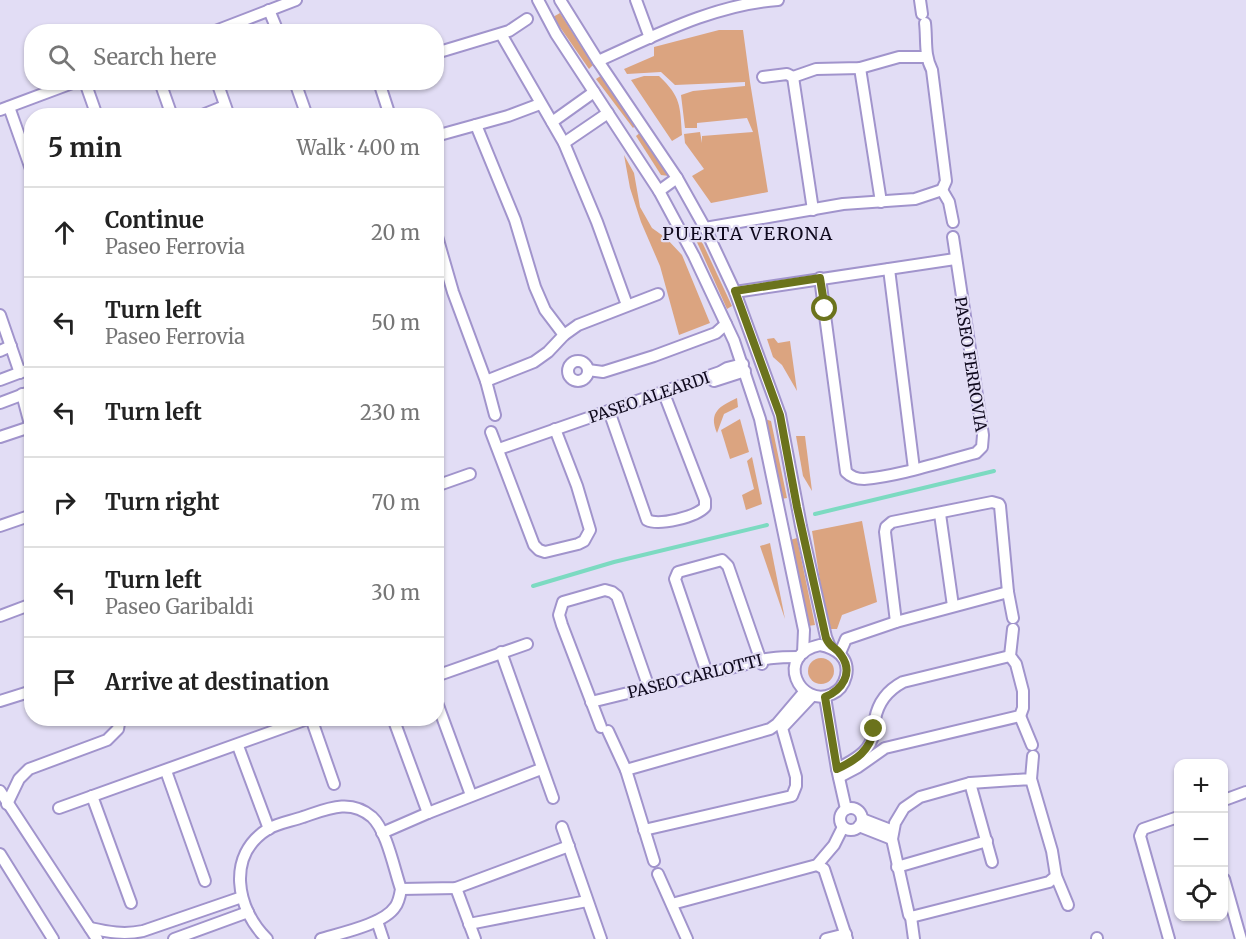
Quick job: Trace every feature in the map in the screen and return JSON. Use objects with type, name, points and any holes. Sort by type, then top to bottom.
[{"type":"street","points":[[233,24],[296,0]]},
{"type":"street","points":[[538,0],[546,15],[594,92],[659,191],[694,256],[726,324],[744,368],[760,419],[804,630],[797,681],[809,694],[825,697],[835,693],[843,685],[847,674],[846,663],[840,653],[830,646],[826,638],[797,507],[780,415],[735,291],[705,228],[677,178],[597,61],[561,2],[546,15]]},
{"type":"street","points":[[636,0],[650,38]]},
{"type":"street","points":[[714,0],[718,11]]},
{"type":"street","points":[[597,61],[718,11],[778,0]]},
{"type":"street","points":[[705,228],[843,204],[915,199],[942,190],[946,181],[932,70],[926,57],[927,43],[920,0]]},
{"type":"street","points":[[269,10],[275,24]]},
{"type":"street","points":[[444,51],[501,34],[527,20]]},
{"type":"street","points":[[501,34],[564,143],[586,193],[627,305]]},
{"type":"street","points":[[763,77],[787,74],[793,77],[816,69],[860,68],[899,57],[926,57]]},
{"type":"street","points":[[860,68],[881,202]]},
{"type":"street","points":[[793,77],[813,210]]},
{"type":"street","points":[[24,154],[4,109],[54,90]]},
{"type":"street","points":[[88,90],[94,108]]},
{"type":"street","points":[[163,90],[169,108]]},
{"type":"street","points":[[220,90],[226,108]]},
{"type":"street","points":[[299,90],[304,108]]},
{"type":"street","points":[[382,90],[388,108]]},
{"type":"street","points":[[552,122],[594,92]]},
{"type":"street","points":[[444,134],[508,116],[540,104]]},
{"type":"street","points":[[564,143],[608,112]]},
{"type":"street","points":[[476,125],[515,220],[535,288],[545,310],[564,335]]},
{"type":"street","points":[[659,191],[677,178]]},
{"type":"street","points":[[942,190],[949,202],[953,222]]},
{"type":"street","points":[[735,291],[955,259],[953,237]]},
{"type":"street","name":"PASEO FERROVIA","points":[[820,278],[846,472],[849,476],[863,479],[976,453],[982,447],[983,435],[955,259]]},
{"type":"street","points":[[444,261],[453,292],[486,381],[495,415]]},
{"type":"street","points":[[889,269],[914,469]]},
{"type":"street","points":[[486,381],[534,362],[578,325],[658,294]]},
{"type":"street","points":[[0,315],[20,373]]},
{"type":"street","points":[[588,370],[603,372],[654,356],[716,333],[726,324]]},
{"type":"street","points":[[0,351],[11,346]]},
{"type":"street","name":"PASEO ALEARDI","points":[[500,453],[664,395],[726,368],[744,368]]},
{"type":"street","points":[[0,380],[24,371]]},
{"type":"street","points":[[0,403],[24,393]]},
{"type":"street","points":[[610,415],[647,520],[656,523],[696,514],[705,507],[705,500],[664,395]]},
{"type":"street","points":[[760,419],[780,415]]},
{"type":"street","points":[[0,437],[24,432]]},
{"type":"street","points":[[491,432],[537,548],[545,552],[578,544],[584,541],[590,530],[557,432]]},
{"type":"street","points":[[444,483],[470,474]]},
{"type":"street","points":[[896,622],[885,529],[892,522],[992,502],[999,504],[1013,623],[1010,656],[1016,664],[1023,691],[1023,708],[1020,716],[1033,750],[1031,779],[1052,851],[1056,876],[1068,905]]},
{"type":"street","points":[[940,514],[953,606]]},
{"type":"street","points":[[0,526],[24,518]]},
{"type":"street","points":[[707,673],[675,579],[678,572],[722,560],[725,562],[761,661]]},
{"type":"street","points":[[649,688],[617,596],[612,592],[598,591],[563,602],[559,615],[591,702],[626,770],[654,861]]},
{"type":"street","points":[[840,653],[846,639],[896,622],[1008,592]]},
{"type":"street","points":[[0,616],[24,607]]},
{"type":"street","points":[[444,673],[527,644]]},
{"type":"street","points":[[799,657],[811,647],[830,646]]},
{"type":"street","points":[[501,652],[553,798]]},
{"type":"street","name":"PASEO CARLOTTI","points":[[591,702],[761,661],[771,656],[799,657]]},
{"type":"street","points":[[838,773],[856,759],[872,741],[875,717],[887,693],[894,687],[903,682],[1010,656]]},
{"type":"street","points":[[0,701],[24,694]]},
{"type":"street","points":[[626,770],[780,726],[809,694]]},
{"type":"street","points":[[672,904],[817,865],[834,845],[843,827],[840,817],[846,808],[825,697]]},
{"type":"street","points":[[838,773],[858,767],[885,748],[1020,716]]},
{"type":"street","points":[[444,722],[471,795]]},
{"type":"street","points":[[7,804],[19,779],[29,769],[107,740],[119,726]]},
{"type":"street","points":[[59,808],[289,726]]},
{"type":"street","points":[[313,726],[334,784]]},
{"type":"street","points":[[396,726],[428,813]]},
{"type":"street","points":[[644,830],[792,796],[796,786],[796,777],[780,726]]},
{"type":"street","points":[[872,741],[885,748]]},
{"type":"street","points":[[238,746],[269,829]]},
{"type":"street","points":[[382,833],[471,795],[541,769]]},
{"type":"street","points":[[166,771],[205,881]]},
{"type":"street","points":[[914,939],[892,835],[899,815],[910,802],[920,797],[970,783],[1031,779]]},
{"type":"street","points":[[970,783],[992,862]]},
{"type":"street","points":[[0,791],[97,939]]},
{"type":"street","points":[[1228,799],[1246,792]]},
{"type":"street","points":[[92,796],[132,903]]},
{"type":"street","points":[[267,939],[248,912],[242,897],[239,874],[242,858],[250,846],[269,829],[332,807],[358,808],[372,817],[382,833],[400,889],[395,908],[387,916],[377,921],[321,939]]},
{"type":"street","points":[[846,808],[857,809],[861,823]]},
{"type":"street","points":[[1169,939],[1140,836],[1143,829],[1174,819]]},
{"type":"street","points":[[861,823],[892,835]]},
{"type":"street","points":[[843,827],[853,830],[861,823]]},
{"type":"street","points":[[562,827],[601,939]]},
{"type":"street","points":[[897,867],[987,841]]},
{"type":"street","points":[[400,889],[456,888],[569,846]]},
{"type":"street","points":[[0,854],[53,939]]},
{"type":"street","points":[[817,865],[824,869],[847,936],[826,939]]},
{"type":"street","points":[[658,874],[687,939]]},
{"type":"street","points":[[911,917],[1049,882],[1056,876]]},
{"type":"street","points":[[456,888],[475,939]]},
{"type":"street","points":[[1228,893],[1241,939]]},
{"type":"street","points":[[90,928],[129,934],[242,897]]},
{"type":"street","points":[[469,924],[587,900]]},
{"type":"street","points":[[174,939],[248,912]]},
{"type":"street","points":[[377,921],[383,939]]},
{"type":"shaded area","points":[[560,13],[593,65],[589,69],[553,17]]},
{"type":"shaded area","points":[[719,30],[743,30],[768,192],[711,203],[692,176],[704,169],[685,143],[684,134],[700,132],[702,143],[702,136],[753,132],[747,118],[697,123],[697,128],[685,128],[681,95],[693,91],[745,86],[745,82],[675,85],[661,72],[627,74],[624,69],[654,56],[654,47]]},
{"type":"shaded area","points":[[602,75],[636,125],[633,128],[596,79]]},
{"type":"shaded area","points":[[644,76],[659,76],[672,90],[678,102],[682,135],[672,141],[631,80]]},
{"type":"shaded area","points":[[641,132],[669,176],[661,175],[636,136]]},
{"type":"shaded area","points":[[624,155],[634,173],[640,207],[652,228],[666,238],[682,255],[710,323],[679,335],[660,266],[641,222],[630,188]]},
{"type":"shaded area","points":[[692,231],[703,244],[732,306],[727,309]]},
{"type":"shaded area","points":[[774,338],[778,343],[790,341],[797,391],[782,365],[773,357],[767,339]]},
{"type":"shaded area","points":[[737,398],[738,407],[724,414],[717,433],[714,420],[717,411]]},
{"type":"shaded area","points":[[740,419],[749,452],[730,459],[721,430]]},
{"type":"shaded area","points":[[765,419],[771,421],[787,498],[781,499]]},
{"type":"shaded area","points":[[796,436],[805,436],[812,491],[803,476]]},
{"type":"shaded area","points":[[752,457],[762,504],[746,510],[742,495],[754,489],[747,461]]},
{"type":"shaded area","points":[[862,521],[877,602],[842,615],[837,629],[831,629],[823,599],[812,531]]},
{"type":"shaded area","points":[[797,538],[815,625],[808,626],[790,540]]},
{"type":"shaded area","points":[[770,543],[785,619],[760,546]]},
{"type":"shaded area","points":[[821,658],[830,662],[834,671],[830,680],[821,684],[812,680],[808,671],[812,662]]},
{"type":"waterway","points":[[815,514],[994,471]]},
{"type":"waterway","points":[[533,586],[614,562],[767,525]]},
{"type":"district","name":"PUERTA VERONA","points":[[748,234]]},
{"type":"route","points":[[825,309],[820,278],[735,291],[780,415],[797,507],[826,638],[830,646],[840,653],[846,663],[847,674],[843,685],[835,693],[825,697],[837,769],[856,759],[872,741],[874,729]]}]
